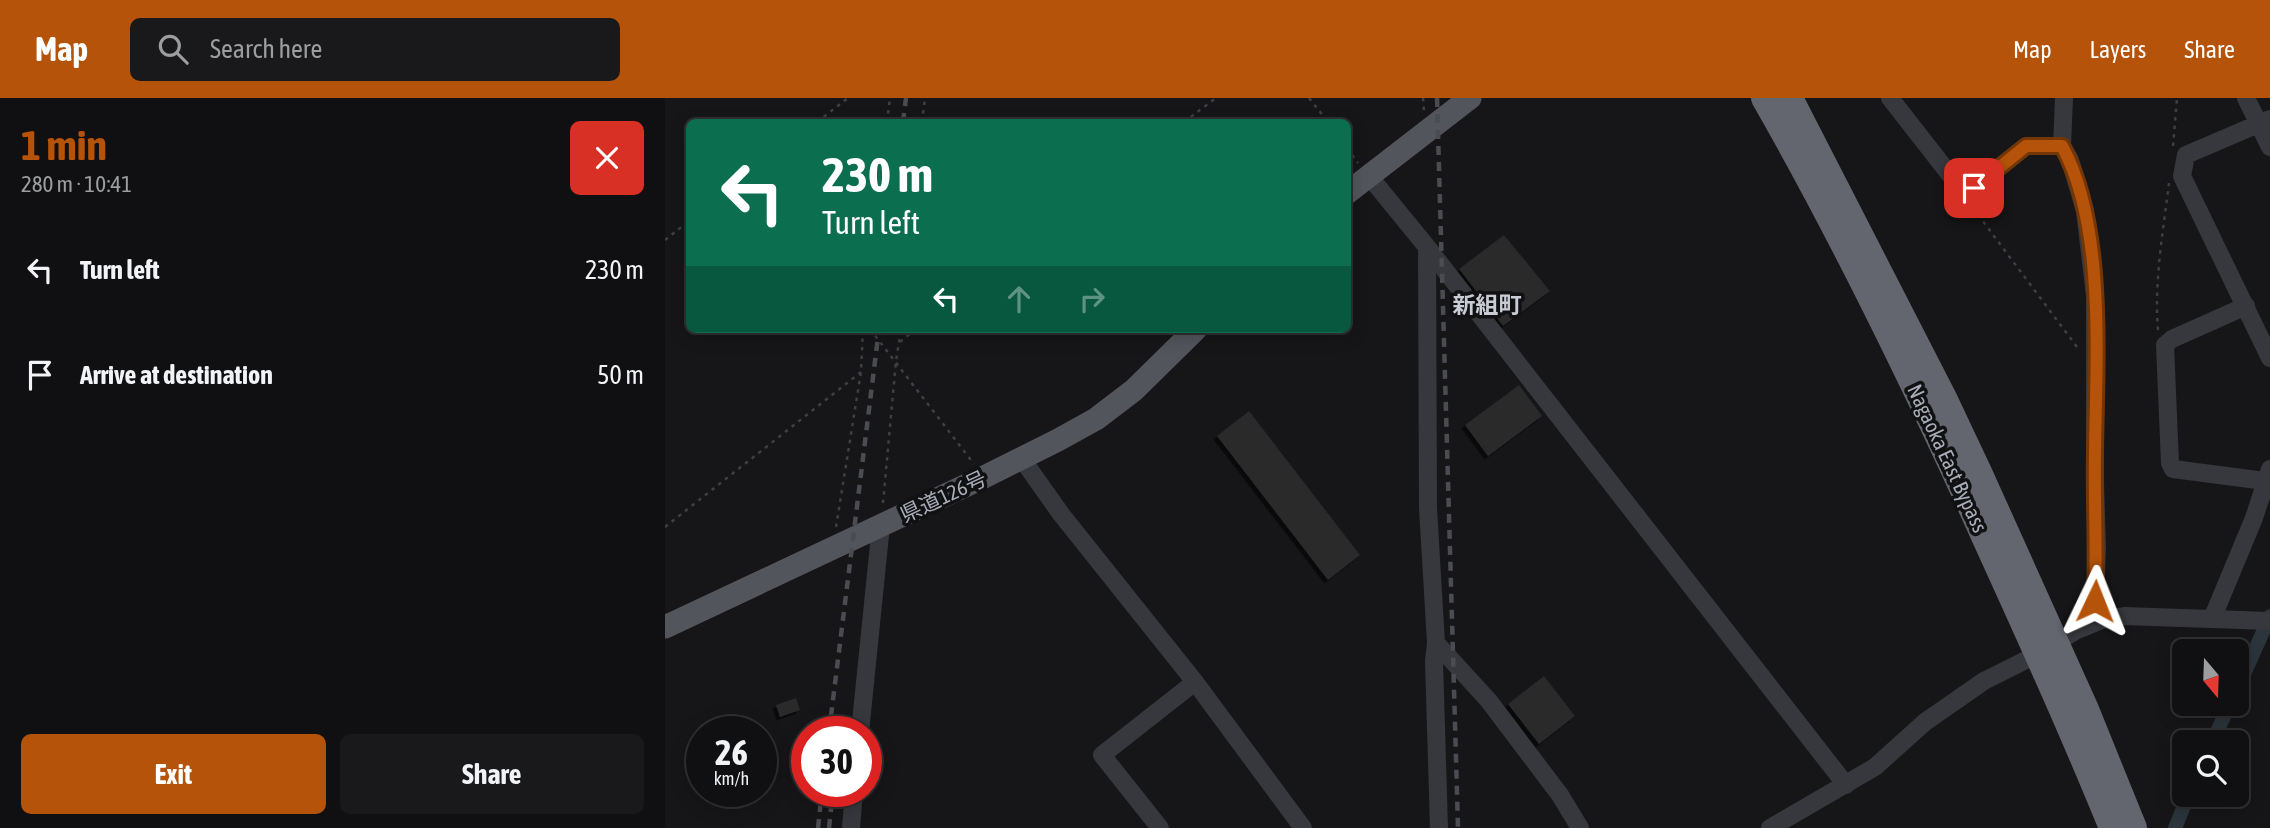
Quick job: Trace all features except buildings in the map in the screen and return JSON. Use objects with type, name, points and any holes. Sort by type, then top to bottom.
[{"type":"highway","name":"Nagaoka East Bypass","points":[[1764,98],[1886,324],[2047,648]]},
{"type":"highway","name":"Nagaoka East Bypass","points":[[1790,98],[1945,400],[2077,716],[2132,822]]},
{"type":"highway","points":[[2077,716],[2103,828]]},
{"type":"main road","points":[[1351,190],[1465,100]]},
{"type":"main road","name":"県道126号","points":[[665,627],[881,524],[985,478],[1096,419],[1157,370],[1192,333]]},
{"type":"street","points":[[1890,98],[1965,194],[2026,146],[2062,146]]},
{"type":"street","points":[[2064,98],[2062,146],[2070,160],[2080,190],[2089,237],[2095,296],[2095,601],[2102,620]]},
{"type":"street","points":[[2246,98],[2264,121],[2270,147]]},
{"type":"street","points":[[2264,121],[2186,155],[2182,176],[2270,358]]},
{"type":"street","points":[[1369,176],[1846,785]]},
{"type":"street","points":[[1427,247],[1428,508],[1436,643],[1434,662],[1439,828]]},
{"type":"street","points":[[2219,619],[2268,475],[2173,469],[2170,463],[2165,345],[2245,306]]},
{"type":"street","points":[[1022,459],[1061,514],[1195,682],[1303,828]]},
{"type":"street","points":[[862,716],[881,524]]},
{"type":"street","points":[[1770,828],[1875,766],[1925,722],[1984,681],[2102,620],[2124,616],[2270,621]]},
{"type":"street","points":[[1436,643],[1489,701],[1560,794],[1580,828]]},
{"type":"street","points":[[1160,828],[1102,755],[1195,682]]},
{"type":"path","points":[[821,119],[848,98]]},
{"type":"path","points":[[887,119],[890,98]]},
{"type":"path","points":[[922,119],[925,98]]},
{"type":"path","points":[[1188,119],[1216,98]]},
{"type":"path","points":[[1309,98],[1326,119]]},
{"type":"path","points":[[2172,151],[2177,98]]},
{"type":"path","points":[[2165,345],[2159,340],[2157,308],[2170,174]]},
{"type":"path","points":[[1965,194],[2095,370]]},
{"type":"path","points":[[665,240],[686,223]]},
{"type":"path","points":[[834,547],[861,372],[863,333]]},
{"type":"path","points":[[873,333],[985,478]]},
{"type":"path","points":[[881,524],[900,333]]},
{"type":"path","points":[[899,342],[911,333]]},
{"type":"path","points":[[665,527],[861,372]]},
{"type":"waterway","points":[[2249,663],[2270,616]]},
{"type":"waterway","points":[[2218,730],[2224,716]]},
{"type":"waterway","points":[[2175,828],[2184,807]]},
{"type":"railway","points":[[903,119],[906,98]]},
{"type":"railway","points":[[1437,98],[1458,828]]},
{"type":"railway","points":[[831,716],[879,333]]},
{"type":"railway","points":[[818,828],[820,807]]},
{"type":"railway","points":[[829,828],[831,807]]},
{"type":"district","name":"新組町","points":[[1487,305]]},
{"type":"route","points":[[1974,188],[2026,146],[2062,146],[2070,160],[2080,190],[2089,237],[2095,296],[2095,601]]}]
